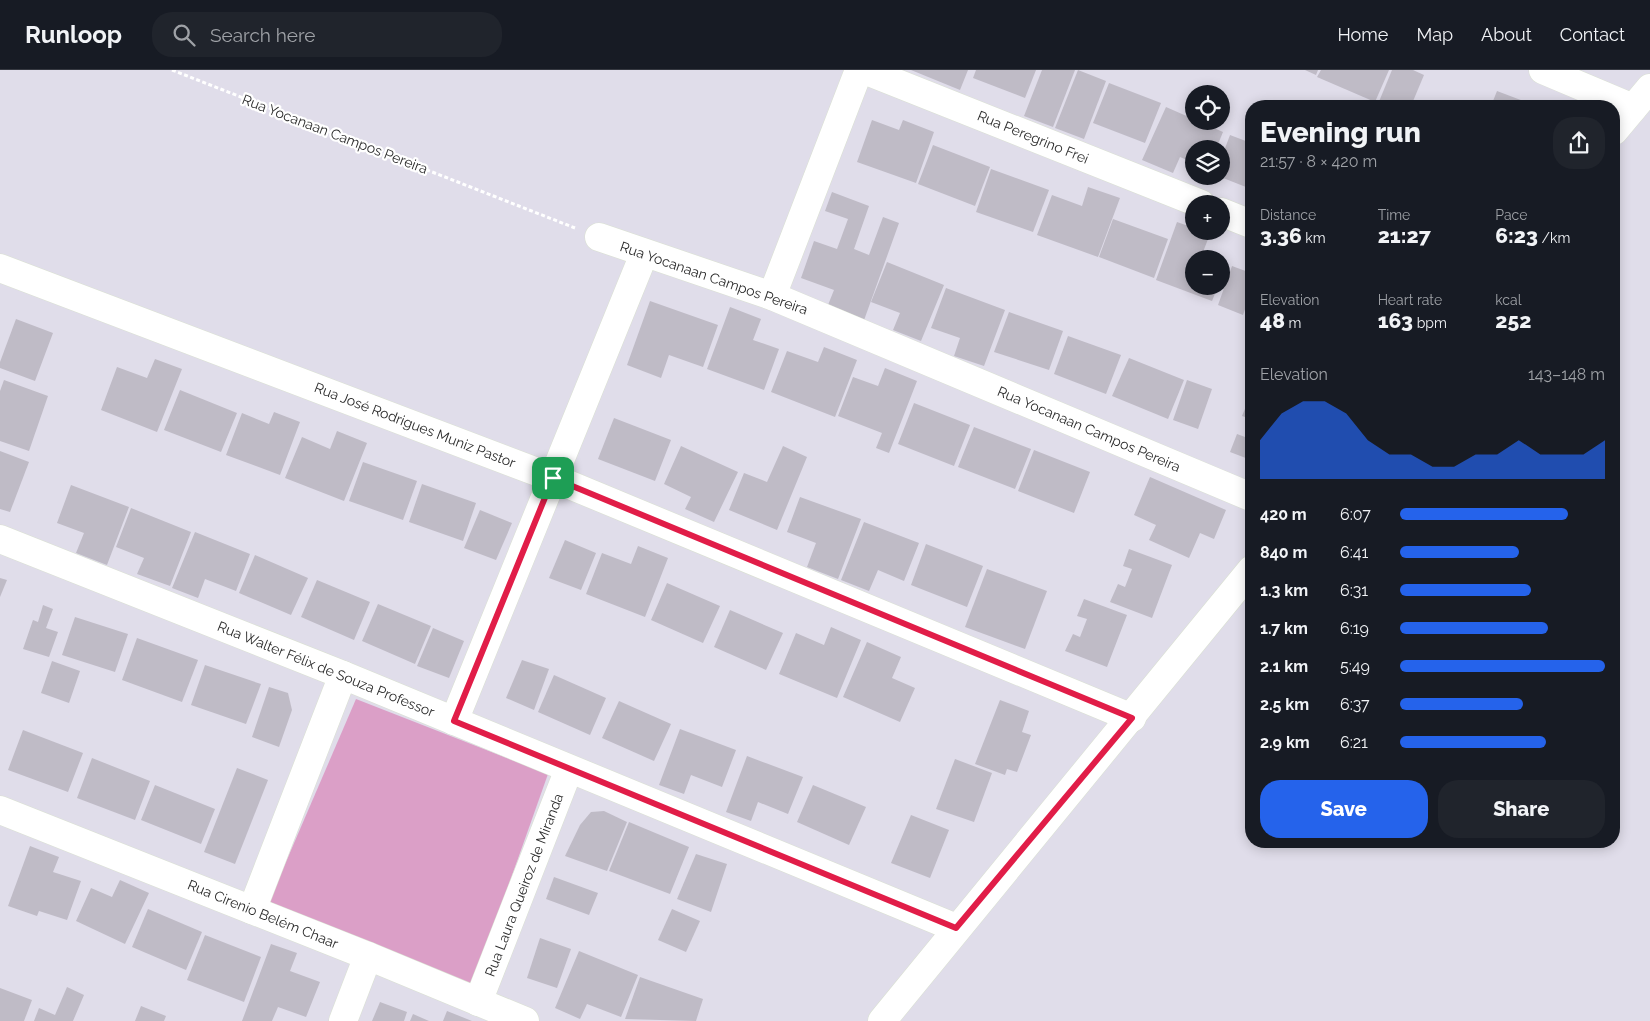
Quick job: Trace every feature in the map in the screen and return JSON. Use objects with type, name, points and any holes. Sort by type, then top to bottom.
[{"type":"street","points":[[772,296],[859,70]]},
{"type":"street","name":"Rua Peregrino Frei","points":[[864,70],[1185,198]]},
{"type":"street","points":[[1543,70],[1642,98],[1620,124]]},
{"type":"street","points":[[1230,216],[1245,222]]},
{"type":"street","name":"Rua Yocanaan Campos Pereira","points":[[599,237],[644,254],[772,296],[1245,494]]},
{"type":"street","points":[[454,721],[644,254]]},
{"type":"street","name":"Rua José Rodrigues Muniz Pastor","points":[[0,268],[553,478],[1132,718]]},
{"type":"street","name":"Rua Walter Félix de Souza Professor","points":[[0,539],[342,674],[956,928]]},
{"type":"street","points":[[882,1021],[956,928],[1132,718],[1245,577]]},
{"type":"street","points":[[252,910],[342,674]]},
{"type":"street","name":"Rua Laura Queiroz de Miranda","points":[[478,1002],[569,769]]},
{"type":"street","name":"Rua Cirenio Belém Chaar","points":[[0,810],[368,956],[525,1021]]},
{"type":"street","points":[[343,1021],[368,956]]},
{"type":"path","name":"Rua Yocanaan Campos Pereira","points":[[172,70],[599,237]]},
{"type":"shaded area","points":[[356,699],[548,774],[471,991],[267,906]]},
{"type":"building","points":[[911,70],[968,70],[960,90]]},
{"type":"building","points":[[976,70],[1036,70],[1025,98],[973,78]]},
{"type":"building","points":[[1042,70],[1075,70],[1053,127],[1024,116]]},
{"type":"building","points":[[1078,70],[1106,81],[1084,139],[1055,128]]},
{"type":"building","points":[[1305,70],[1318,70],[1316,75]]},
{"type":"building","points":[[1321,70],[1389,70],[1376,100],[1370,100],[1317,77]]},
{"type":"building","points":[[1392,70],[1413,70],[1424,75],[1414,100],[1380,100]]},
{"type":"building","points":[[1109,83],[1161,103],[1145,143],[1093,123]]},
{"type":"building","points":[[1497,91],[1521,100],[1493,100]]},
{"type":"building","points":[[1166,107],[1185,115],[1185,130],[1218,130],[1223,132],[1220,140],[1185,140],[1185,159],[1180,157],[1173,173],[1142,160]]},
{"type":"building","points":[[872,120],[899,130],[903,120],[934,132],[916,183],[857,162]]},
{"type":"building","points":[[1230,135],[1245,141],[1245,187],[1230,181],[1230,140],[1228,140]]},
{"type":"building","points":[[933,145],[990,167],[975,206],[918,184]]},
{"type":"building","points":[[991,169],[1049,190],[1033,232],[976,212]]},
{"type":"building","points":[[1088,187],[1120,198],[1098,257],[1037,235],[1052,195],[1082,206]]},
{"type":"building","points":[[832,192],[869,206],[854,249],[869,255],[883,217],[899,223],[863,323],[826,310],[834,290],[801,278],[814,241],[837,249],[848,219],[825,211]]},
{"type":"building","points":[[1113,219],[1168,239],[1154,278],[1099,257]]},
{"type":"building","points":[[1177,222],[1185,225],[1185,240],[1208,240],[1204,250],[1185,250],[1185,291],[1156,280]]},
{"type":"building","points":[[887,262],[944,285],[921,341],[893,330],[900,313],[871,302]]},
{"type":"building","points":[[1232,266],[1245,271],[1245,309],[1243,315],[1218,305],[1222,295],[1230,295],[1230,272]]},
{"type":"building","points":[[946,288],[1005,310],[984,366],[954,356],[960,338],[931,328]]},
{"type":"building","points":[[1196,295],[1214,295],[1212,301]]},
{"type":"building","points":[[650,301],[718,325],[703,367],[669,355],[661,378],[627,365]]},
{"type":"building","points":[[730,307],[761,319],[753,340],[779,349],[764,390],[707,369]]},
{"type":"building","points":[[1009,312],[1063,331],[1049,370],[994,352]]},
{"type":"building","points":[[16,319],[53,333],[35,381],[0,368],[0,362]]},
{"type":"building","points":[[1068,336],[1121,355],[1106,394],[1054,374]]},
{"type":"building","points":[[824,347],[857,360],[835,417],[771,392],[787,351],[818,362]]},
{"type":"building","points":[[1129,358],[1184,380],[1168,419],[1112,396]]},
{"type":"building","points":[[155,359],[182,369],[157,432],[101,410],[117,367],[147,378]]},
{"type":"building","points":[[885,368],[917,381],[889,453],[876,448],[882,433],[838,416],[853,377],[878,386]]},
{"type":"building","points":[[4,380],[48,396],[29,451],[0,441],[0,391]]},
{"type":"building","points":[[1187,380],[1212,389],[1198,429],[1173,420]]},
{"type":"building","points":[[180,390],[237,413],[221,452],[164,430]]},
{"type":"building","points":[[914,403],[970,425],[954,466],[898,444]]},
{"type":"building","points":[[274,412],[300,422],[280,475],[226,455],[242,413],[269,424]]},
{"type":"building","points":[[614,418],[671,440],[655,481],[598,459]]},
{"type":"building","points":[[974,427],[1031,449],[1015,489],[958,467]]},
{"type":"building","points":[[337,431],[367,443],[344,501],[285,478],[302,437],[330,449]]},
{"type":"building","points":[[1237,434],[1245,437],[1245,458],[1230,452]]},
{"type":"building","points":[[681,446],[738,472],[714,522],[685,509],[691,497],[664,484]]},
{"type":"building","points":[[783,446],[807,457],[777,530],[729,510],[744,473],[767,482]]},
{"type":"building","points":[[1034,450],[1090,472],[1074,513],[1018,491]]},
{"type":"building","points":[[0,451],[29,462],[10,512],[0,509]]},
{"type":"building","points":[[363,462],[417,481],[403,520],[349,501]]},
{"type":"building","points":[[1150,477],[1226,510],[1214,539],[1200,533],[1189,558],[1149,540],[1156,525],[1134,515]]},
{"type":"building","points":[[422,484],[476,503],[463,541],[409,522]]},
{"type":"building","points":[[71,485],[129,507],[107,565],[76,553],[84,533],[57,523]]},
{"type":"building","points":[[800,497],[861,519],[838,579],[807,567],[816,543],[787,532]]},
{"type":"building","points":[[131,508],[191,532],[170,586],[137,574],[144,558],[116,547]]},
{"type":"building","points":[[480,510],[512,523],[496,560],[464,548]]},
{"type":"building","points":[[864,522],[919,543],[904,581],[878,570],[869,591],[841,580]]},
{"type":"building","points":[[195,532],[250,554],[236,591],[205,579],[198,598],[172,588]]},
{"type":"building","points":[[565,540],[596,553],[581,590],[549,578]]},
{"type":"building","points":[[926,544],[983,566],[967,607],[911,585]]},
{"type":"building","points":[[638,546],[668,558],[645,617],[586,594],[602,553],[631,564]]},
{"type":"building","points":[[1129,549],[1172,565],[1152,618],[1110,602],[1118,584],[1125,587],[1132,569],[1123,566]]},
{"type":"building","points":[[255,555],[308,578],[291,615],[239,593]]},
{"type":"building","points":[[987,569],[1047,591],[1025,649],[965,627]]},
{"type":"building","points":[[0,578],[7,580],[0,597]]},
{"type":"building","points":[[317,580],[370,602],[354,640],[301,617]]},
{"type":"building","points":[[667,583],[720,606],[703,643],[651,620]]},
{"type":"building","points":[[1084,599],[1127,615],[1107,667],[1065,651],[1073,634],[1080,637],[1087,619],[1077,616]]},
{"type":"building","points":[[378,604],[431,626],[415,664],[362,641]]},
{"type":"building","points":[[43,605],[53,609],[46,628],[58,632],[49,657],[23,649],[33,620],[38,622]]},
{"type":"building","points":[[730,610],[783,633],[766,670],[714,647]]},
{"type":"building","points":[[75,617],[128,634],[115,672],[62,655]]},
{"type":"building","points":[[831,627],[861,640],[837,698],[779,674],[796,633],[824,645]]},
{"type":"building","points":[[433,628],[464,641],[449,678],[417,666]]},
{"type":"building","points":[[137,638],[198,660],[182,702],[122,680]]},
{"type":"building","points":[[867,642],[901,657],[892,678],[915,688],[900,722],[843,697]]},
{"type":"building","points":[[522,660],[549,669],[534,710],[506,698]]},
{"type":"building","points":[[52,661],[80,671],[69,703],[41,693]]},
{"type":"building","points":[[205,665],[261,684],[246,724],[191,705]]},
{"type":"building","points":[[554,675],[606,698],[590,735],[538,712]]},
{"type":"building","points":[[269,687],[288,693],[292,710],[279,747],[252,737]]},
{"type":"building","points":[[1000,700],[1029,711],[1022,732],[1031,735],[1017,772],[1007,769],[1005,775],[975,764]]},
{"type":"building","points":[[619,701],[671,724],[654,761],[602,738]]},
{"type":"building","points":[[680,729],[736,750],[722,787],[691,775],[684,794],[659,785]]},
{"type":"building","points":[[23,730],[83,753],[68,792],[8,770]]},
{"type":"building","points":[[747,756],[803,777],[788,814],[758,802],[751,821],[726,812]]},
{"type":"building","points":[[92,758],[150,781],[135,820],[77,798]]},
{"type":"building","points":[[955,759],[992,773],[974,822],[936,809]]},
{"type":"building","points":[[237,768],[268,780],[235,864],[204,852]]},
{"type":"building","points":[[155,785],[215,809],[201,844],[141,820]]},
{"type":"building","points":[[813,785],[866,807],[849,845],[797,822]]},
{"type":"building","points":[[604,811],[627,822],[607,871],[565,856],[580,825],[591,812]]},
{"type":"building","points":[[911,815],[949,830],[930,878],[891,863]]},
{"type":"building","points":[[629,822],[689,847],[670,894],[609,871]]},
{"type":"building","points":[[30,846],[59,857],[53,872],[81,881],[67,920],[39,911],[37,916],[8,906]]},
{"type":"building","points":[[696,854],[727,864],[711,912],[677,899]]},
{"type":"building","points":[[554,877],[598,893],[589,915],[546,899]]},
{"type":"building","points":[[120,880],[149,893],[125,944],[76,921],[91,888],[112,897]]},
{"type":"building","points":[[148,909],[202,932],[186,970],[132,947]]},
{"type":"building","points":[[672,909],[700,921],[686,952],[658,940]]},
{"type":"building","points":[[205,935],[261,957],[244,1002],[187,980]]},
{"type":"building","points":[[540,938],[571,949],[557,988],[527,978]]},
{"type":"building","points":[[271,944],[297,953],[290,971],[320,982],[306,1017],[278,1007],[272,1021],[242,1021]]},
{"type":"building","points":[[579,951],[638,975],[621,1017],[587,1004],[580,1019],[555,1008]]},
{"type":"building","points":[[640,977],[703,999],[696,1021],[625,1019]]},
{"type":"building","points":[[67,987],[84,995],[73,1021],[34,1021],[39,1008],[55,1015]]},
{"type":"building","points":[[0,988],[32,1000],[24,1021],[0,1021]]},
{"type":"building","points":[[380,1002],[407,1012],[404,1021],[372,1021]]},
{"type":"building","points":[[141,1006],[166,1016],[164,1021],[135,1021]]},
{"type":"building","points":[[447,1011],[472,1021],[443,1021]]},
{"type":"building","points":[[413,1014],[429,1021],[410,1021]]},
{"type":"route","points":[[553,478],[1132,718],[956,928],[569,769],[454,721],[553,478]]}]
